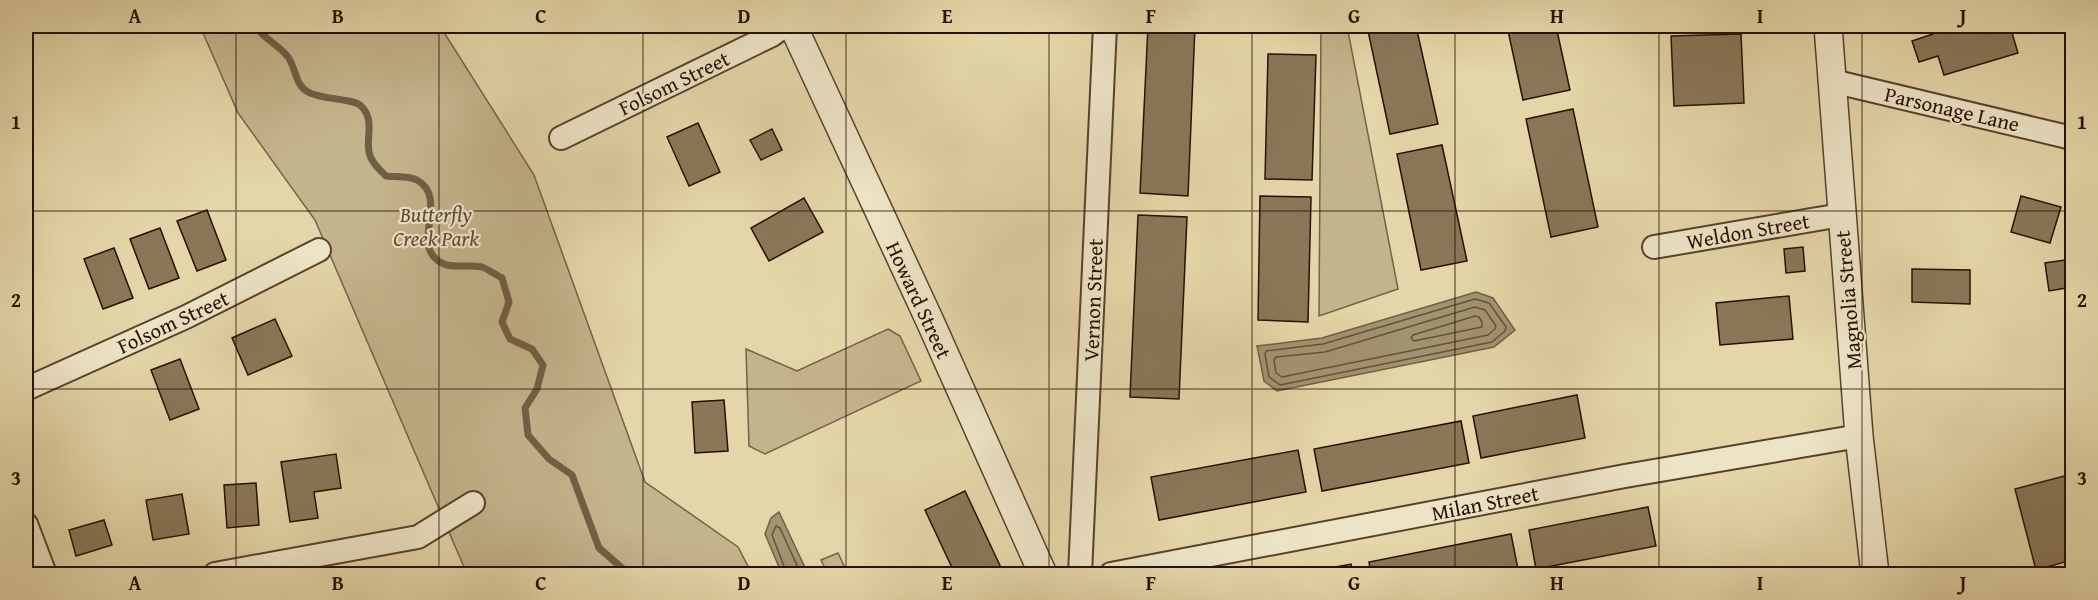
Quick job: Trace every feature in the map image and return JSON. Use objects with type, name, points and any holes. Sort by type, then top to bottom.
[{"type":"street","name":"Folsom Street","points":[[561,138],[772,35],[784,26]]},
{"type":"street","name":"Howard Street","points":[[793,26],[1043,574]]},
{"type":"street","name":"Vernon Street","points":[[1080,574],[1106,26]]},
{"type":"street","name":"Magnolia Street","points":[[1828,26],[1859,436],[1875,574]]},
{"type":"street","name":"Parsonage Lane","points":[[1832,81],[2073,138]]},
{"type":"street","name":"Weldon Street","points":[[1654,247],[1841,215]]},
{"type":"street","name":"Folsom Street","points":[[26,389],[186,317],[319,250]]},
{"type":"street","name":"Milan Street","points":[[1111,574],[1625,476],[1859,436]]},
{"type":"street","points":[[215,574],[418,537],[473,503]]},
{"type":"street","points":[[27,530],[45,574]]},
{"type":"green space","name":"Butterfly Creek Park","points":[[200,26],[440,26],[534,175],[645,482],[738,547],[752,574],[467,574],[315,220],[238,113]]},
{"type":"green space","points":[[1321,26],[1347,26],[1398,289],[1319,316]]},
{"type":"green space","points":[[888,329],[900,336],[921,381],[765,454],[749,446],[746,349],[797,371]]},
{"type":"green space","points":[[838,553],[848,574],[828,574],[821,560]]},
{"type":"water","points":[[1476,292],[1493,298],[1515,330],[1494,347],[1277,391],[1264,381],[1257,346],[1322,338]]},
{"type":"water","points":[[779,512],[808,574],[782,574],[765,534],[771,518]]},
{"type":"building","points":[[1148,26],[1195,26],[1188,196],[1140,193]]},
{"type":"building","points":[[1367,26],[1416,26],[1438,124],[1390,134]]},
{"type":"building","points":[[1507,26],[1556,26],[1570,90],[1523,100]]},
{"type":"building","points":[[1931,26],[2010,26],[2018,53],[1944,75],[1938,56],[1919,62],[1912,41],[1933,34]]},
{"type":"building","points":[[1741,34],[1744,103],[1674,106],[1671,36]]},
{"type":"building","points":[[1268,54],[1316,55],[1312,180],[1265,179]]},
{"type":"building","points":[[1573,109],[1598,227],[1551,237],[1526,119]]},
{"type":"building","points":[[698,123],[720,172],[689,186],[667,137]]},
{"type":"building","points":[[772,129],[782,150],[761,160],[750,140]]},
{"type":"building","points":[[1442,145],[1467,261],[1421,270],[1397,154]]},
{"type":"building","points":[[1260,196],[1311,197],[1308,322],[1258,320]]},
{"type":"building","points":[[2021,196],[2061,207],[2050,243],[2011,232]]},
{"type":"building","points":[[804,198],[823,232],[769,261],[751,228]]},
{"type":"building","points":[[207,210],[226,260],[197,271],[177,221]]},
{"type":"building","points":[[1138,215],[1187,217],[1179,399],[1130,397]]},
{"type":"building","points":[[160,228],[179,278],[149,289],[130,239]]},
{"type":"building","points":[[1803,247],[1805,271],[1786,273],[1784,249]]},
{"type":"building","points":[[114,248],[133,298],[103,309],[84,259]]},
{"type":"building","points":[[2072,259],[2072,287],[2049,291],[2045,263]]},
{"type":"building","points":[[1912,269],[1970,270],[1970,304],[1912,302]]},
{"type":"building","points":[[1789,296],[1793,339],[1720,345],[1716,303]]},
{"type":"building","points":[[275,319],[292,356],[248,375],[232,338]]},
{"type":"building","points":[[180,359],[199,409],[170,420],[151,370]]},
{"type":"building","points":[[1577,395],[1585,438],[1481,458],[1473,416]]},
{"type":"building","points":[[724,400],[728,451],[695,453],[692,402]]},
{"type":"building","points":[[1461,421],[1469,463],[1322,491],[1314,449]]},
{"type":"building","points":[[1298,450],[1306,492],[1159,520],[1151,477]]},
{"type":"building","points":[[336,454],[341,488],[314,492],[318,518],[290,522],[281,462]]},
{"type":"building","points":[[2072,474],[2072,560],[2036,570],[2015,489]]},
{"type":"building","points":[[256,483],[259,525],[227,528],[224,485]]},
{"type":"building","points":[[965,491],[1004,574],[955,574],[925,510]]},
{"type":"building","points":[[182,494],[189,534],[153,540],[146,500]]},
{"type":"building","points":[[1648,507],[1656,546],[1536,569],[1529,530]]},
{"type":"building","points":[[104,520],[112,545],[76,556],[69,530]]},
{"type":"building","points":[[1511,534],[1519,574],[1371,574],[1369,562]]},
{"type":"building","points":[[1351,564],[1353,574],[1297,574]]},
{"type":"building","points":[[452,569],[455,574],[437,574]]},
{"type":"waterway","points":[[255,26],[288,57],[304,89],[314,95],[357,103],[361,106],[368,118],[368,146],[371,158],[386,176],[414,179],[426,187],[431,207],[429,249],[434,257],[439,262],[450,266],[482,267],[502,278],[509,302],[502,322],[510,339],[532,349],[543,365],[537,389],[525,408],[528,435],[549,459],[572,475],[599,548],[629,574]]}]
